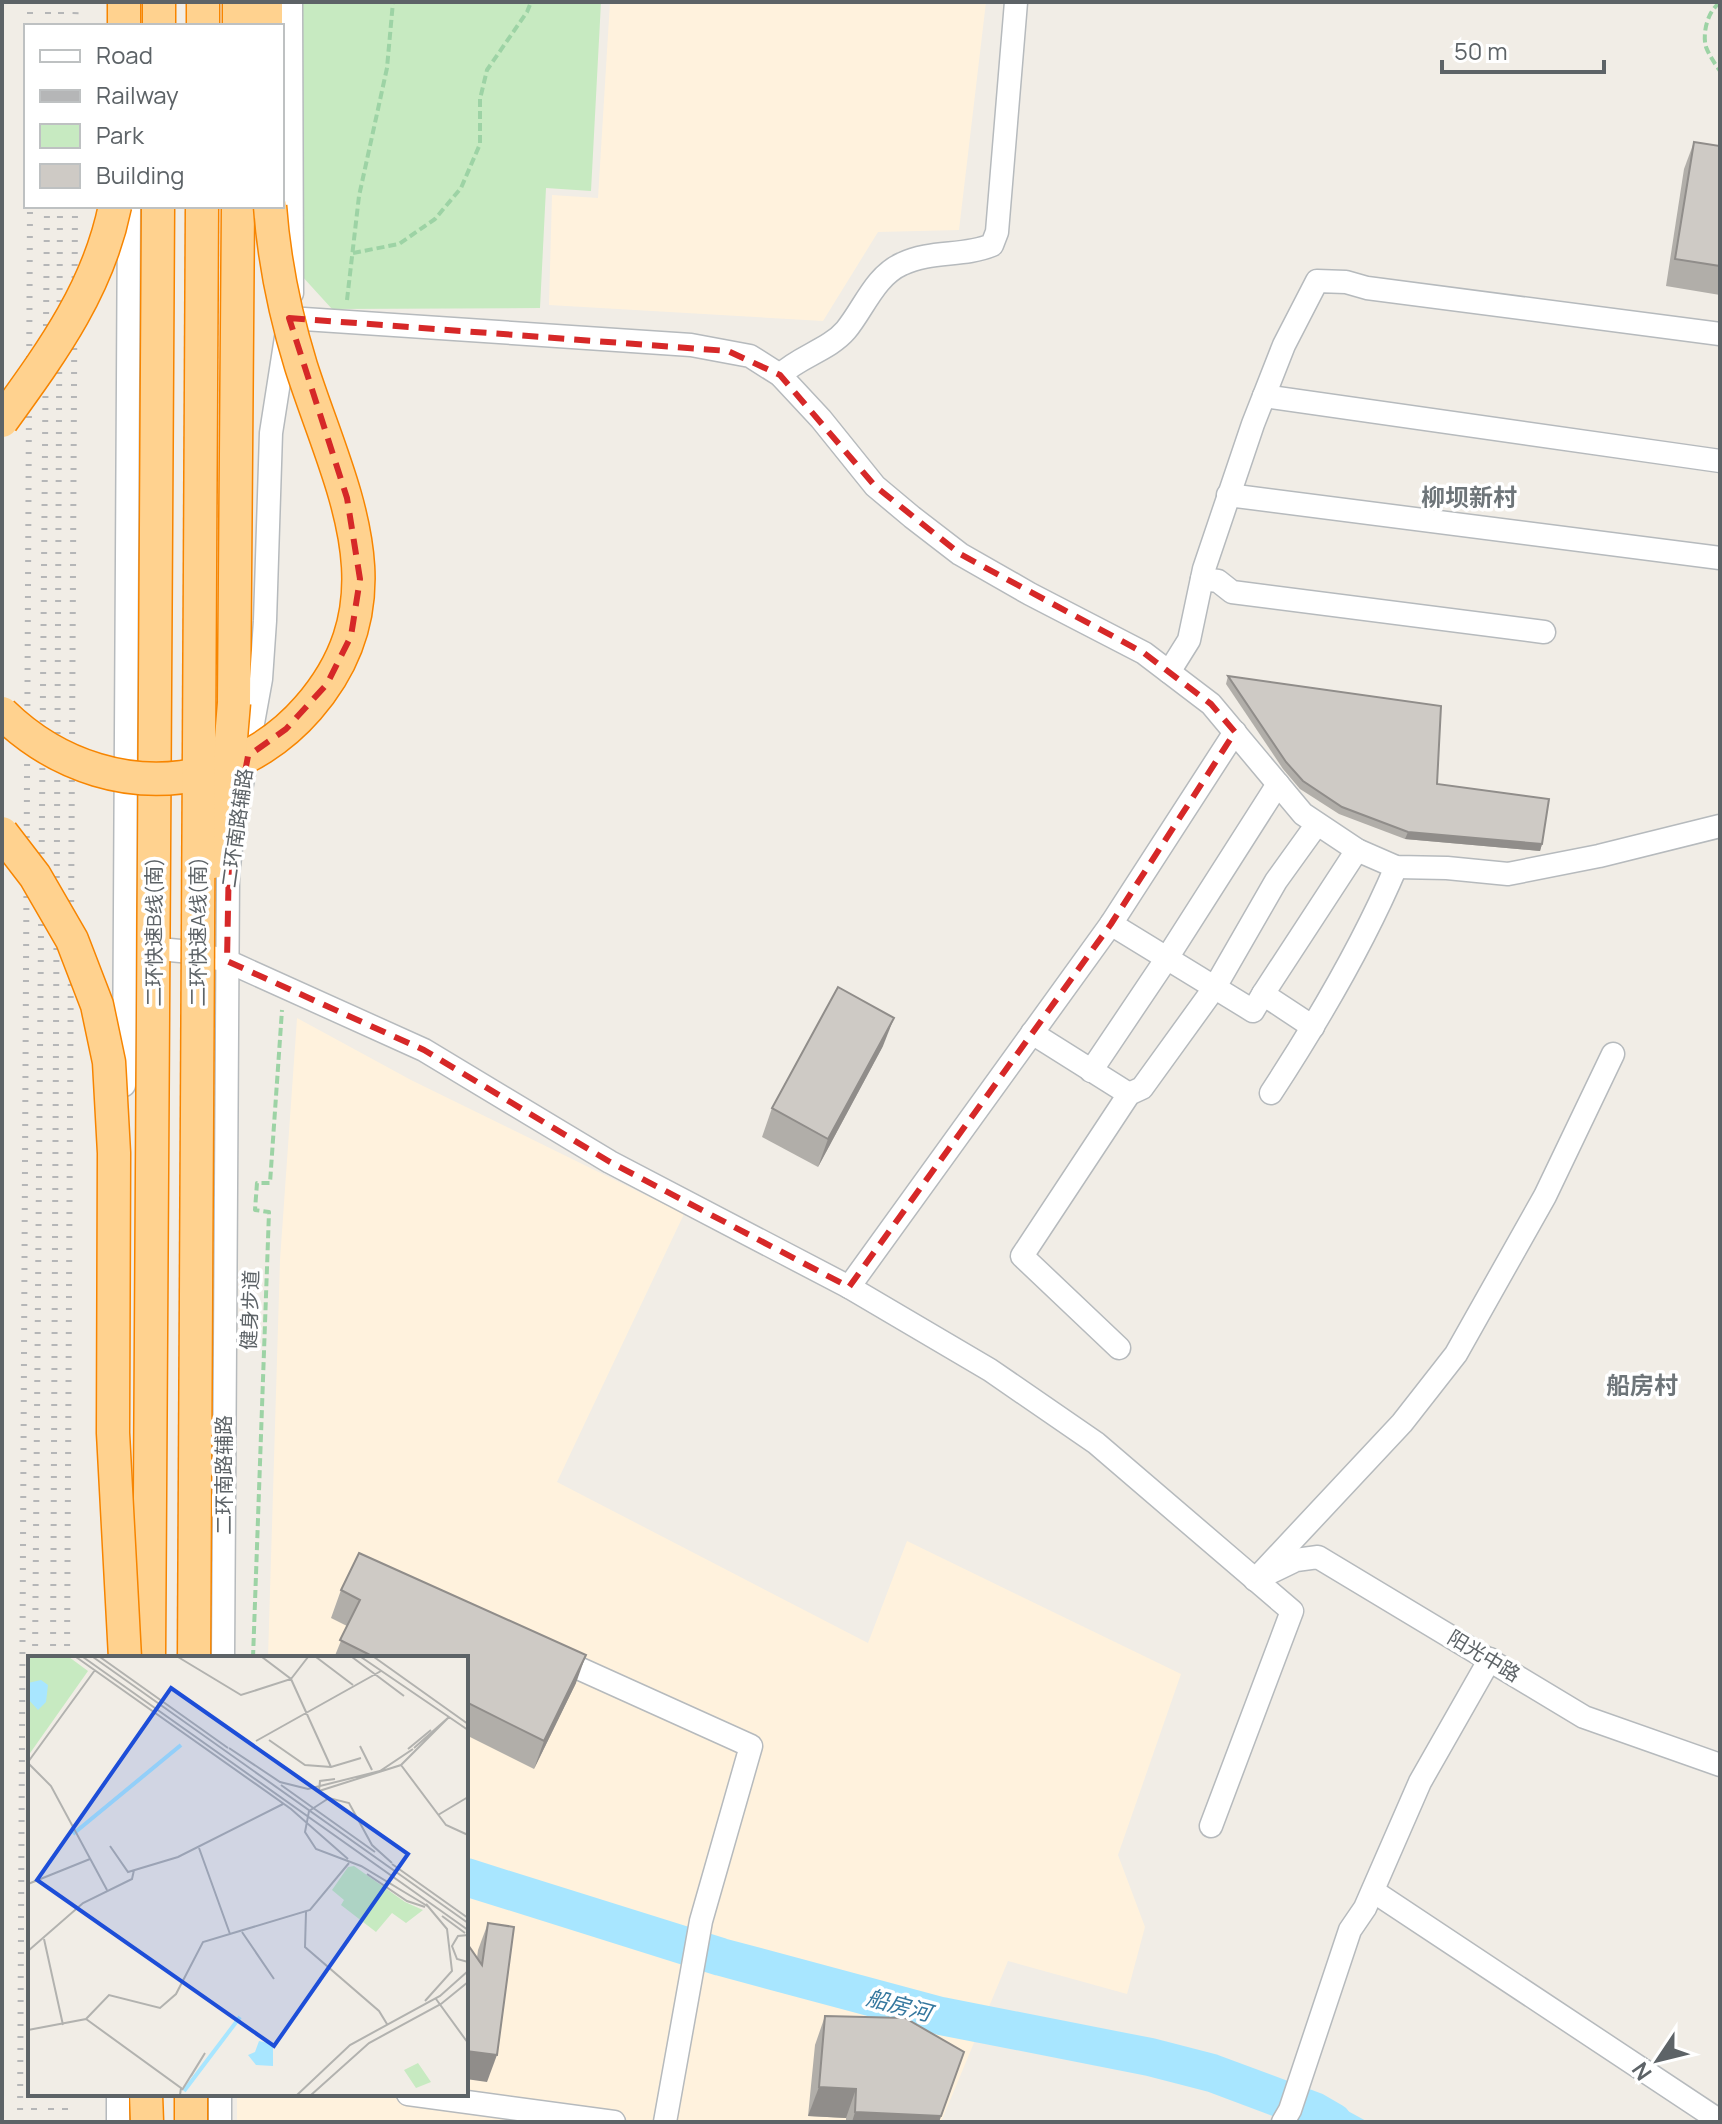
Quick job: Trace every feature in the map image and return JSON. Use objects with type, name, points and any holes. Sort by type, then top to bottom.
[{"type":"highway","points":[[124,2],[124,24]]},
{"type":"highway","points":[[159,2],[159,24]]},
{"type":"highway","points":[[203,2],[203,24]]},
{"type":"highway","points":[[239,2],[239,24]]},
{"type":"highway","points":[[266,2],[266,24]]},
{"type":"highway","points":[[2,421],[80,306],[102,258],[114,208]]},
{"type":"highway","name":"二环快速B线(南)","points":[[149,1656],[158,208]]},
{"type":"highway","name":"二环快速A线(南)","points":[[194,1656],[202,208]]},
{"type":"highway","points":[[198,976],[203,924],[226,792],[233,722],[238,208]]},
{"type":"highway","points":[[2,713],[40,744],[86,767],[138,779],[187,777],[231,764],[270,743],[302,715],[337,668],[355,622],[360,579],[356,539],[347,498],[293,338],[276,260],[270,208]]},
{"type":"highway","points":[[2,833],[35,876],[72,940],[97,1005],[109,1062],[115,1164],[113,1433],[123,1656]]},
{"type":"highway","points":[[147,2096],[147,2122]]},
{"type":"highway","points":[[191,2096],[191,2122]]},
{"type":"street","points":[[130,24],[131,2]]},
{"type":"street","name":"二环南路辅路","points":[[223,1656],[229,857],[261,679],[271,433],[293,271],[291,2]]},
{"type":"street","points":[[780,375],[795,361],[831,344],[845,331],[874,288],[898,265],[924,255],[974,252],[992,245],[997,232],[1016,2]]},
{"type":"street","points":[[123,1656],[129,208]]},
{"type":"street","points":[[1169,672],[1189,640],[1202,579],[1264,396],[1284,345],[1317,281],[1346,282],[1367,288],[1720,334]]},
{"type":"street","points":[[289,318],[691,345],[750,356],[780,375],[821,419],[875,486],[960,554],[1144,653],[1211,704],[1303,814],[1357,850],[1396,867],[1508,874],[1599,856],[1720,826]]},
{"type":"street","points":[[1264,396],[1720,461]]},
{"type":"street","points":[[1228,495],[1720,558]]},
{"type":"street","points":[[1202,579],[1218,581],[1232,592],[1544,632]]},
{"type":"street","points":[[849,1287],[1111,924],[1235,732]]},
{"type":"street","points":[[1091,1071],[1278,784]]},
{"type":"street","points":[[1119,1348],[1022,1256],[1129,1094],[1142,1088],[1215,987],[1276,881],[1317,824]]},
{"type":"street","points":[[1111,924],[1253,1011],[1357,850]]},
{"type":"street","points":[[1271,1093],[1375,918],[1396,867]]},
{"type":"street","points":[[159,949],[191,952],[227,961],[424,1050],[610,1162],[849,1287],[990,1370],[1096,1443],[1292,1611],[1211,1826]]},
{"type":"street","points":[[1263,994],[1313,1027]]},
{"type":"street","points":[[1032,1033],[1129,1094]]},
{"type":"street","points":[[1255,1580],[1402,1423],[1456,1354],[1545,1196],[1613,1054]]},
{"type":"street","name":"阳光中路","points":[[1255,1580],[1296,1560],[1318,1557],[1584,1717],[1720,1765]]},
{"type":"street","points":[[536,1649],[751,1746],[701,1921],[665,2122]]},
{"type":"street","points":[[1286,2116],[1350,1930],[1373,1891],[1420,1782],[1490,1659]]},
{"type":"street","points":[[1373,1891],[1720,2121]]},
{"type":"street","points":[[118,2096],[118,2122]]},
{"type":"street","points":[[220,2096],[220,2122]]},
{"type":"street","points":[[418,2096],[509,2114],[614,2122]]},
{"type":"path","points":[[345,322],[359,196],[387,68],[393,2]]},
{"type":"path","points":[[353,253],[399,244],[435,219],[461,188],[480,144],[480,99],[487,70],[531,2]]},
{"type":"path","points":[[1720,3],[1712,7],[1708,17],[1705,44],[1720,71]]},
{"type":"path","name":"健身步道","points":[[253,1656],[269,1212],[255,1210],[257,1183],[270,1183],[284,988]]},
{"type":"highlighted area","points":[[289,318],[728,351],[780,375],[875,486],[960,554],[1144,653],[1211,704],[1235,732],[1111,924],[849,1287],[610,1162],[424,1050],[227,961],[229,857],[248,756],[286,729],[327,684],[351,636],[360,579],[347,498]]},
{"type":"shaded area","points":[[610,2],[986,2],[959,230],[878,232],[823,321],[549,305],[552,195],[598,198]]},
{"type":"shaded area","points":[[297,1018],[411,1080],[684,1214],[557,1482],[868,1643],[907,1541],[1181,1674],[1118,1855],[1145,1927],[1127,1994],[1008,1961],[941,2122],[237,2122],[237,2098],[468,2096],[468,1656],[268,1656],[280,1260]]},
{"type":"green space","points":[[303,2],[601,2],[591,191],[546,188],[540,308],[332,309],[301,275]]},
{"type":"water","points":[[1293,2081],[1368,2122],[1316,2122],[1289,2106]]},
{"type":"building","points":[[1694,142],[1720,146],[1720,266],[1675,259]]},
{"type":"building","points":[[1228,676],[1441,706],[1437,784],[1549,799],[1542,844],[1408,832],[1342,807],[1303,781],[1286,762]]},
{"type":"building","points":[[838,987],[894,1018],[828,1139],[772,1108]]},
{"type":"building","points":[[359,1553],[586,1655],[544,1741],[468,1703],[468,1656],[372,1656],[340,1640],[360,1600],[341,1590]]},
{"type":"building","points":[[488,1923],[514,1927],[497,2055],[468,2051],[468,1945],[482,1965]]},
{"type":"building","points":[[825,2016],[905,2018],[964,2052],[941,2116],[855,2112],[856,2089],[819,2087]]},
{"type":"waterway","name":"船房河","points":[[468,1878],[721,1957],[941,2016],[1150,2057],[1212,2073],[1314,2111],[1333,2122]]},
{"type":"railway","points":[[30,2],[30,24]]},
{"type":"railway","points":[[48,2],[48,24]]},
{"type":"railway","points":[[61,2],[61,24]]},
{"type":"railway","points":[[75,24],[76,2]]},
{"type":"railway","points":[[20,2122],[30,208]]},
{"type":"railway","points":[[35,1656],[47,208]]},
{"type":"railway","points":[[53,1656],[60,208]]},
{"type":"railway","points":[[67,1656],[75,208]]},
{"type":"railway","points":[[34,2096],[34,2122]]},
{"type":"railway","points":[[51,2096],[51,2122]]},
{"type":"railway","points":[[65,2096],[65,2122]]},
{"type":"district","name":"柳坝新村","points":[[1469,498]]},
{"type":"district","name":"船房村","points":[[1642,1386]]}]
